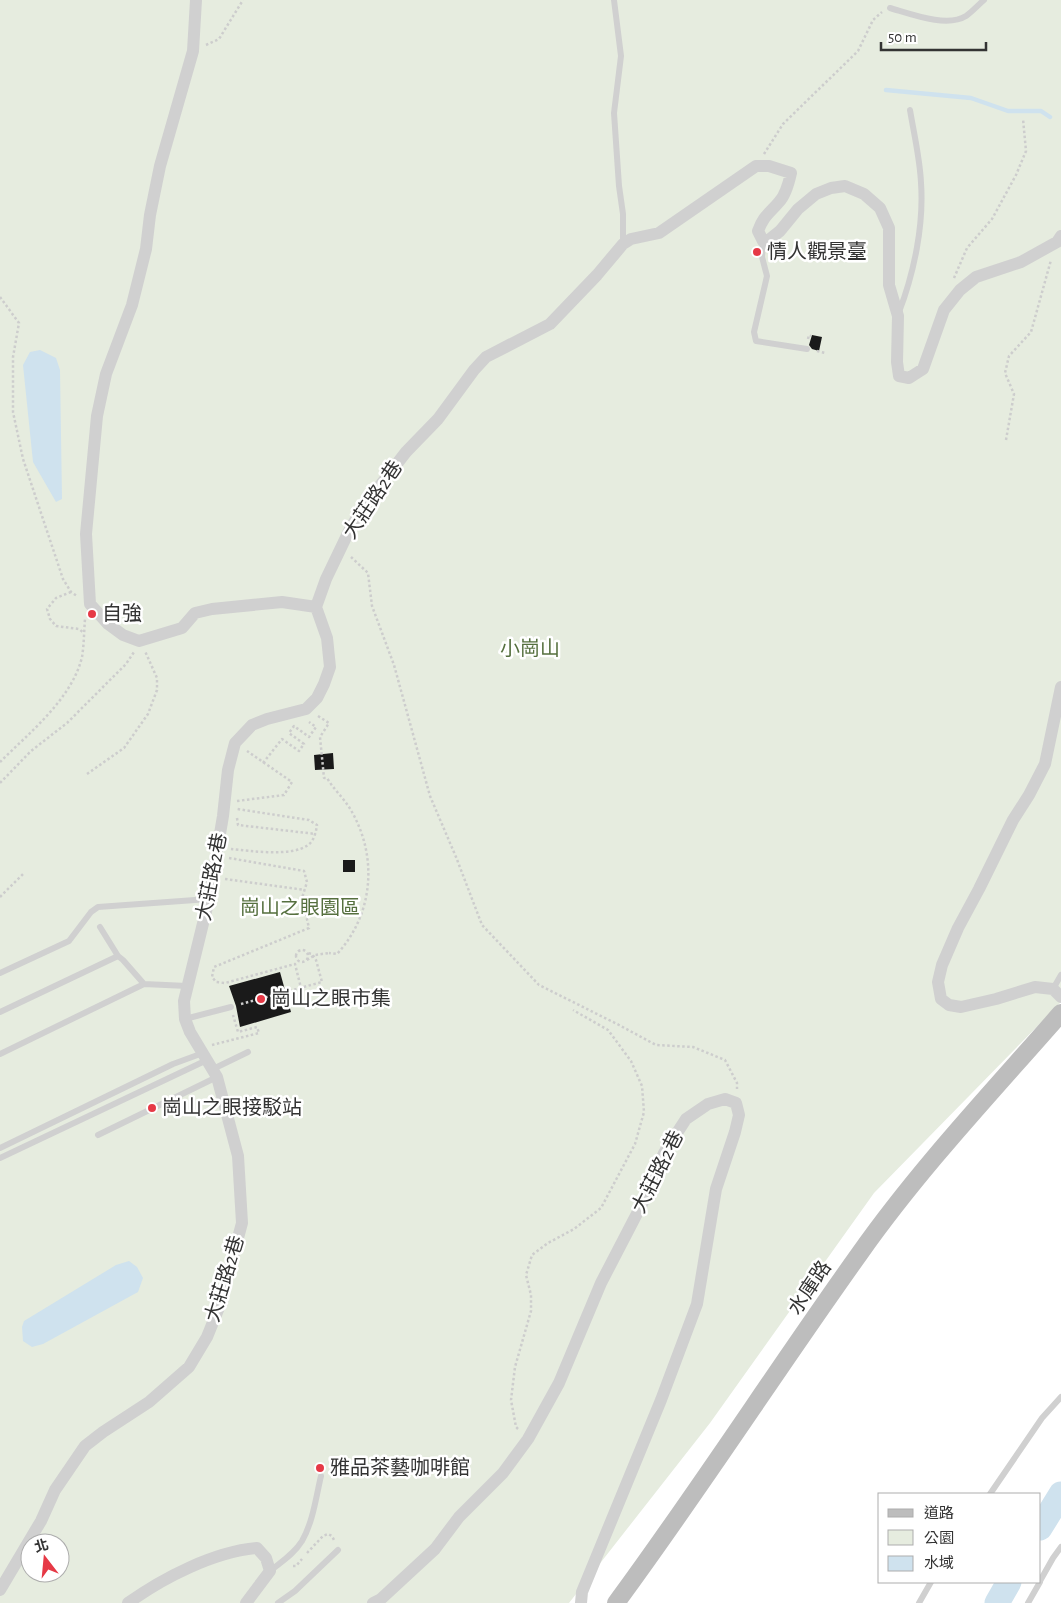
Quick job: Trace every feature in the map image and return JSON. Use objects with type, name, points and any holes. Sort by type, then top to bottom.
[{"type":"street","points":[[196,0],[193,51],[160,166],[150,215],[146,248],[132,305],[106,374],[97,416],[86,534],[90,604],[108,624],[123,635],[139,641],[182,628],[195,613],[212,609],[282,602],[316,607]]},
{"type":"street","points":[[622,244],[659,233],[756,166],[769,166],[791,173],[781,201],[762,219],[758,231],[763,241],[770,239],[780,231],[798,209],[816,194],[831,188],[845,186],[864,194],[880,208],[889,228],[889,285],[898,316],[897,362],[899,376],[909,378],[924,369],[944,310],[960,290],[976,277],[1021,262],[1059,239]]},
{"type":"street","name":"大莊路2巷","points":[[0,1590],[36,1529],[55,1490],[85,1446],[149,1402],[189,1367],[207,1337],[220,1305],[242,1223],[238,1156],[208,1061],[190,1032],[185,1019],[184,1001],[210,899],[228,770],[235,743],[252,725],[306,709],[317,698],[330,667],[327,638],[316,607],[326,579],[350,529],[375,490],[406,452],[438,419],[474,370],[486,357],[550,324],[597,275],[622,244]]},
{"type":"street","points":[[1057,993],[1035,987],[961,1007],[949,1005],[941,999],[938,982],[942,965],[958,928],[1013,820],[1045,764],[1061,687]]},
{"type":"street","name":"水庫路","points":[[616,1603],[671,1528],[860,1252],[922,1172],[1061,1013]]},
{"type":"street","name":"大莊路2巷","points":[[374,1603],[381,1599],[436,1549],[459,1516],[503,1473],[528,1439],[559,1383],[601,1283],[642,1202],[664,1153],[686,1119],[708,1104],[716,1101],[725,1099],[736,1103]]},
{"type":"street","points":[[581,1603],[582,1592],[661,1400],[697,1304],[716,1189],[739,1115],[736,1103]]},
{"type":"street","points":[[128,1603],[146,1590],[177,1573],[218,1557],[257,1548],[274,1567],[251,1601]]},
{"type":"lane","points":[[614,0],[621,56],[614,113],[623,214],[622,244]]},
{"type":"lane","points":[[890,8],[932,19],[952,20],[966,16],[984,0]]},
{"type":"lane","points":[[898,316],[909,286],[922,215],[921,182],[910,110]]},
{"type":"lane","points":[[763,241],[762,257],[767,276],[754,332],[756,341],[806,349]]},
{"type":"lane","points":[[0,973],[69,941],[91,912],[98,907],[210,899]]},
{"type":"lane","points":[[100,927],[118,956],[144,984]]},
{"type":"lane","points":[[0,1012],[118,956]]},
{"type":"lane","points":[[1057,993],[1061,975]]},
{"type":"lane","points":[[0,1054],[144,984],[187,986]]},
{"type":"lane","points":[[185,1019],[231,1007]]},
{"type":"lane","points":[[0,1148],[173,1064],[208,1061],[248,1052]]},
{"type":"lane","points":[[98,1135],[208,1061]]},
{"type":"lane","points":[[0,1158],[208,1061]]},
{"type":"lane","points":[[991,1493],[1042,1418],[1061,1397]]},
{"type":"lane","points":[[274,1567],[288,1557],[302,1541],[310,1521],[321,1476]]},
{"type":"lane","points":[[1041,1580],[1061,1547]]},
{"type":"lane","points":[[278,1603],[295,1591],[338,1550]]},
{"type":"lane","points":[[919,1603],[930,1583]]},
{"type":"lane","points":[[1028,1603],[1039,1583]]},
{"type":"path","points":[[193,51],[219,39],[243,0]]},
{"type":"path","points":[[756,166],[783,124],[858,50],[873,20],[890,8]]},
{"type":"path","points":[[952,284],[967,248],[992,220],[1016,176],[1026,150],[1023,119]]},
{"type":"path","points":[[1006,440],[1014,394],[1005,373],[1009,356],[1031,332],[1059,239]]},
{"type":"path","points":[[0,297],[19,323],[13,357],[13,412],[23,459],[63,579],[71,592],[90,604],[85,614],[82,658],[61,701],[0,762]]},
{"type":"path","points":[[342,547],[368,573],[372,606],[394,665],[430,796],[456,856],[482,925],[539,985],[619,1024],[656,1045],[693,1047],[725,1060],[738,1083],[736,1103]]},
{"type":"path","points":[[71,592],[56,598],[47,609],[50,619],[56,626],[80,629],[84,633]]},
{"type":"path","points":[[0,783],[31,751],[67,723],[126,664],[139,641],[150,659],[157,678],[157,690],[148,714],[124,748],[87,774]]},
{"type":"path","points":[[208,1061],[259,1033],[257,1027],[238,1032],[231,1007],[322,982],[316,960],[312,954],[301,950],[296,954],[298,961],[304,962],[307,960],[315,954],[336,954],[354,930],[365,906],[370,868],[364,841],[354,814],[328,778],[324,778],[320,737],[329,723],[315,714]]},
{"type":"path","points":[[263,762],[282,739],[299,751],[304,744],[289,733],[294,726],[309,737],[316,727],[309,722]]},
{"type":"path","points":[[227,849],[270,853],[302,849],[310,844],[316,834],[318,824],[309,820],[236,809],[235,805],[238,800],[284,795],[292,782],[235,743]]},
{"type":"path","points":[[223,816],[237,818],[238,825],[316,834]]},
{"type":"path","points":[[226,857],[304,871],[307,882],[302,898],[309,928],[214,967],[212,977],[216,982],[225,983],[295,964],[301,988]]},
{"type":"path","points":[[0,896],[24,874]]},
{"type":"path","points":[[214,877],[305,890]]},
{"type":"path","points":[[307,960],[308,953]]},
{"type":"path","points":[[528,1439],[516,1427],[511,1400],[515,1367],[532,1312],[531,1294],[526,1275],[532,1255],[548,1243],[574,1229],[601,1208],[635,1144],[644,1112],[642,1086],[631,1061],[608,1030],[573,1010]]},
{"type":"path","points":[[274,1567],[296,1566],[323,1536],[328,1534],[332,1536],[338,1550]]},
{"type":"green space","name":"小崗山","points":[[0,0],[1061,0],[1061,1002],[874,1193],[710,1423],[569,1603],[0,1603]]},
{"type":"water","points":[[40,350],[56,358],[60,370],[62,499],[56,502],[33,462],[23,365],[30,352]]},
{"type":"water","points":[[129,1261],[137,1267],[143,1278],[138,1292],[43,1344],[32,1347],[23,1341],[22,1327],[24,1321],[116,1265]]},
{"type":"building","points":[[812,335],[822,337],[819,351],[812,349],[809,345]]},
{"type":"building","points":[[333,753],[334,769],[315,770],[314,755]]},
{"type":"building","points":[[343,860],[355,860],[355,872],[343,872]]},
{"type":"building","name":"崗山之眼市集","points":[[280,972],[291,1012],[240,1027],[236,1006],[229,986]]},
{"type":"waterway","points":[[886,90],[971,98],[1008,111],[1041,111],[1050,117]]},
{"type":"waterway","points":[[1041,1526],[1061,1494]]},
{"type":"waterway","points":[[997,1603],[1008,1583]]},
{"type":"place","name":"情人觀景臺","points":[[757,252]]},
{"type":"place","name":"自強","points":[[92,614]]},
{"type":"place","name":"崗山之眼市集","points":[[261,999]]},
{"type":"place","name":"崗山之眼接駁站","points":[[152,1108]]},
{"type":"place","name":"雅品茶藝咖啡館","points":[[320,1468]]},
{"type":"park label","name":"崗山之眼園區","points":[[300,908]]}]
